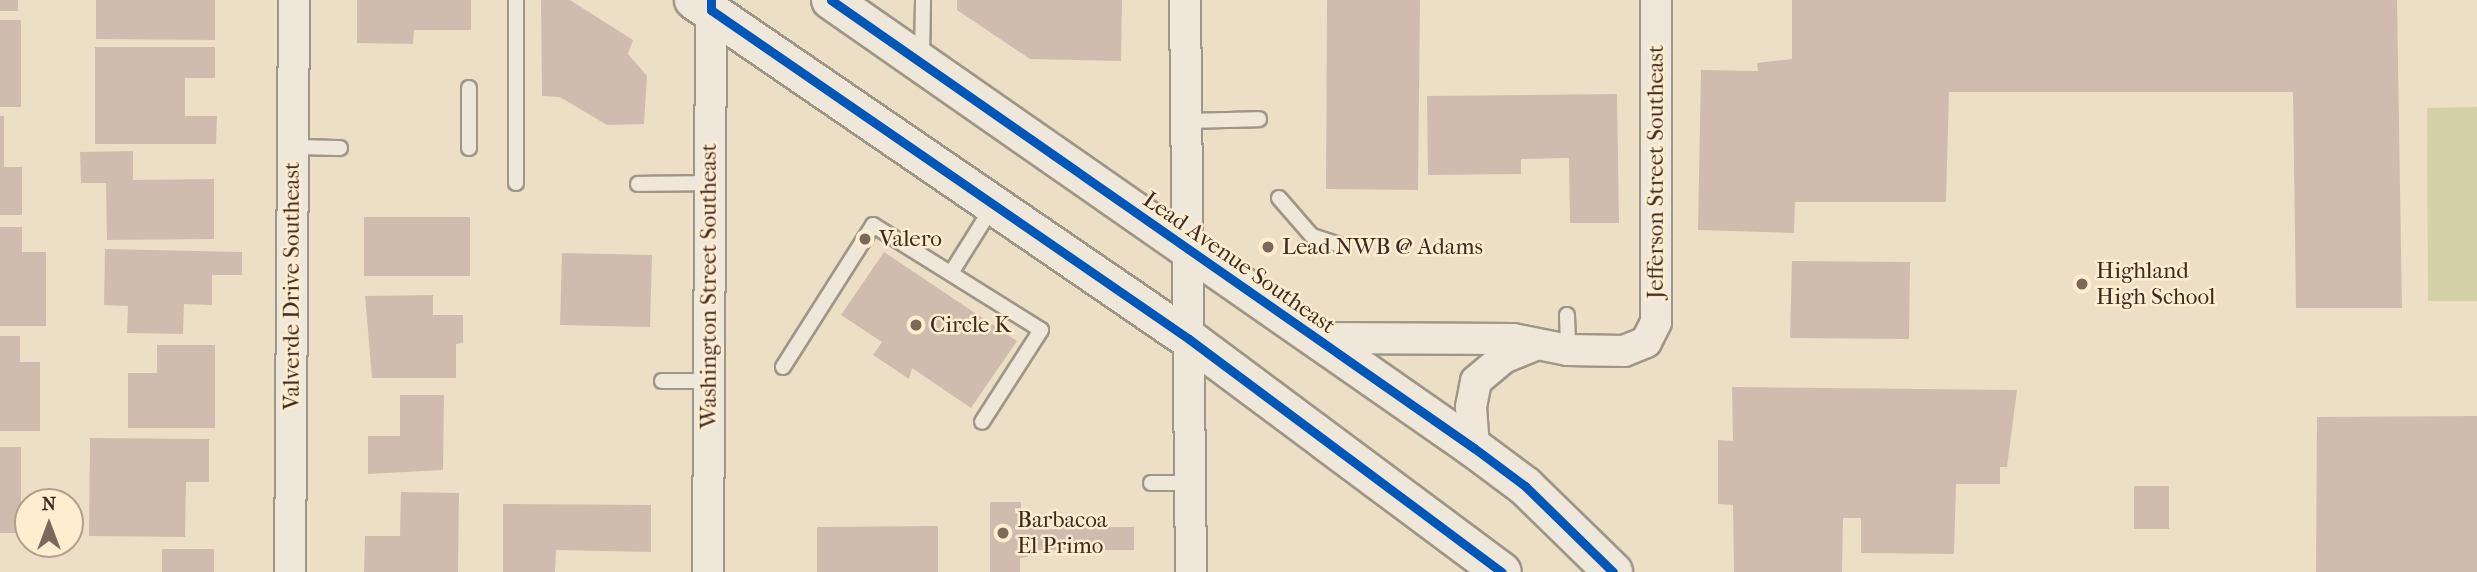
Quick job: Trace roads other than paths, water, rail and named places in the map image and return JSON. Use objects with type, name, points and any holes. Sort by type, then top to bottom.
[{"type":"main road","name":"Lead Avenue Southeast","points":[[831,0],[1525,485],[1613,572]]},
{"type":"main road","points":[[705,3],[1189,339],[1502,572]]},
{"type":"street","name":"Valverde Drive Southeast","points":[[290,572],[294,0]]},
{"type":"street","points":[[1185,0],[1191,572]]},
{"type":"street","name":"Jefferson Street Southeast","points":[[1568,350],[1624,351],[1647,342],[1656,321],[1656,0]]},
{"type":"street","name":"Washington Street Southeast","points":[[705,3],[710,183],[708,572]]},
{"type":"street","points":[[1312,338],[1513,339],[1568,350]]},
{"type":"street","points":[[1474,448],[1471,407],[1476,381],[1503,358],[1536,345]]},
{"type":"lane","points":[[516,0],[516,183]]},
{"type":"lane","points":[[922,64],[923,0]]},
{"type":"lane","points":[[469,88],[469,148]]},
{"type":"lane","points":[[1185,121],[1259,118]]},
{"type":"lane","points":[[293,147],[340,148]]},
{"type":"lane","points":[[638,184],[710,183]]},
{"type":"lane","points":[[1279,198],[1312,236],[1339,245]]},
{"type":"lane","points":[[951,273],[994,205]]},
{"type":"lane","points":[[783,367],[873,225],[1041,330],[982,422]]},
{"type":"lane","points":[[1567,315],[1568,350]]},
{"type":"lane","points":[[662,381],[708,381]]},
{"type":"lane","points":[[1151,483],[1190,483]]},
{"type":"place","name":"Valero","points":[[865,239]]},
{"type":"place","name":"Lead NWB @ Adams","points":[[1268,247]]},
{"type":"place","name":"Highland High School","points":[[2082,284]]},
{"type":"place","name":"Circle K","points":[[916,325]]},
{"type":"place","name":"Barbacoa El Primo","points":[[1003,533]]}]
